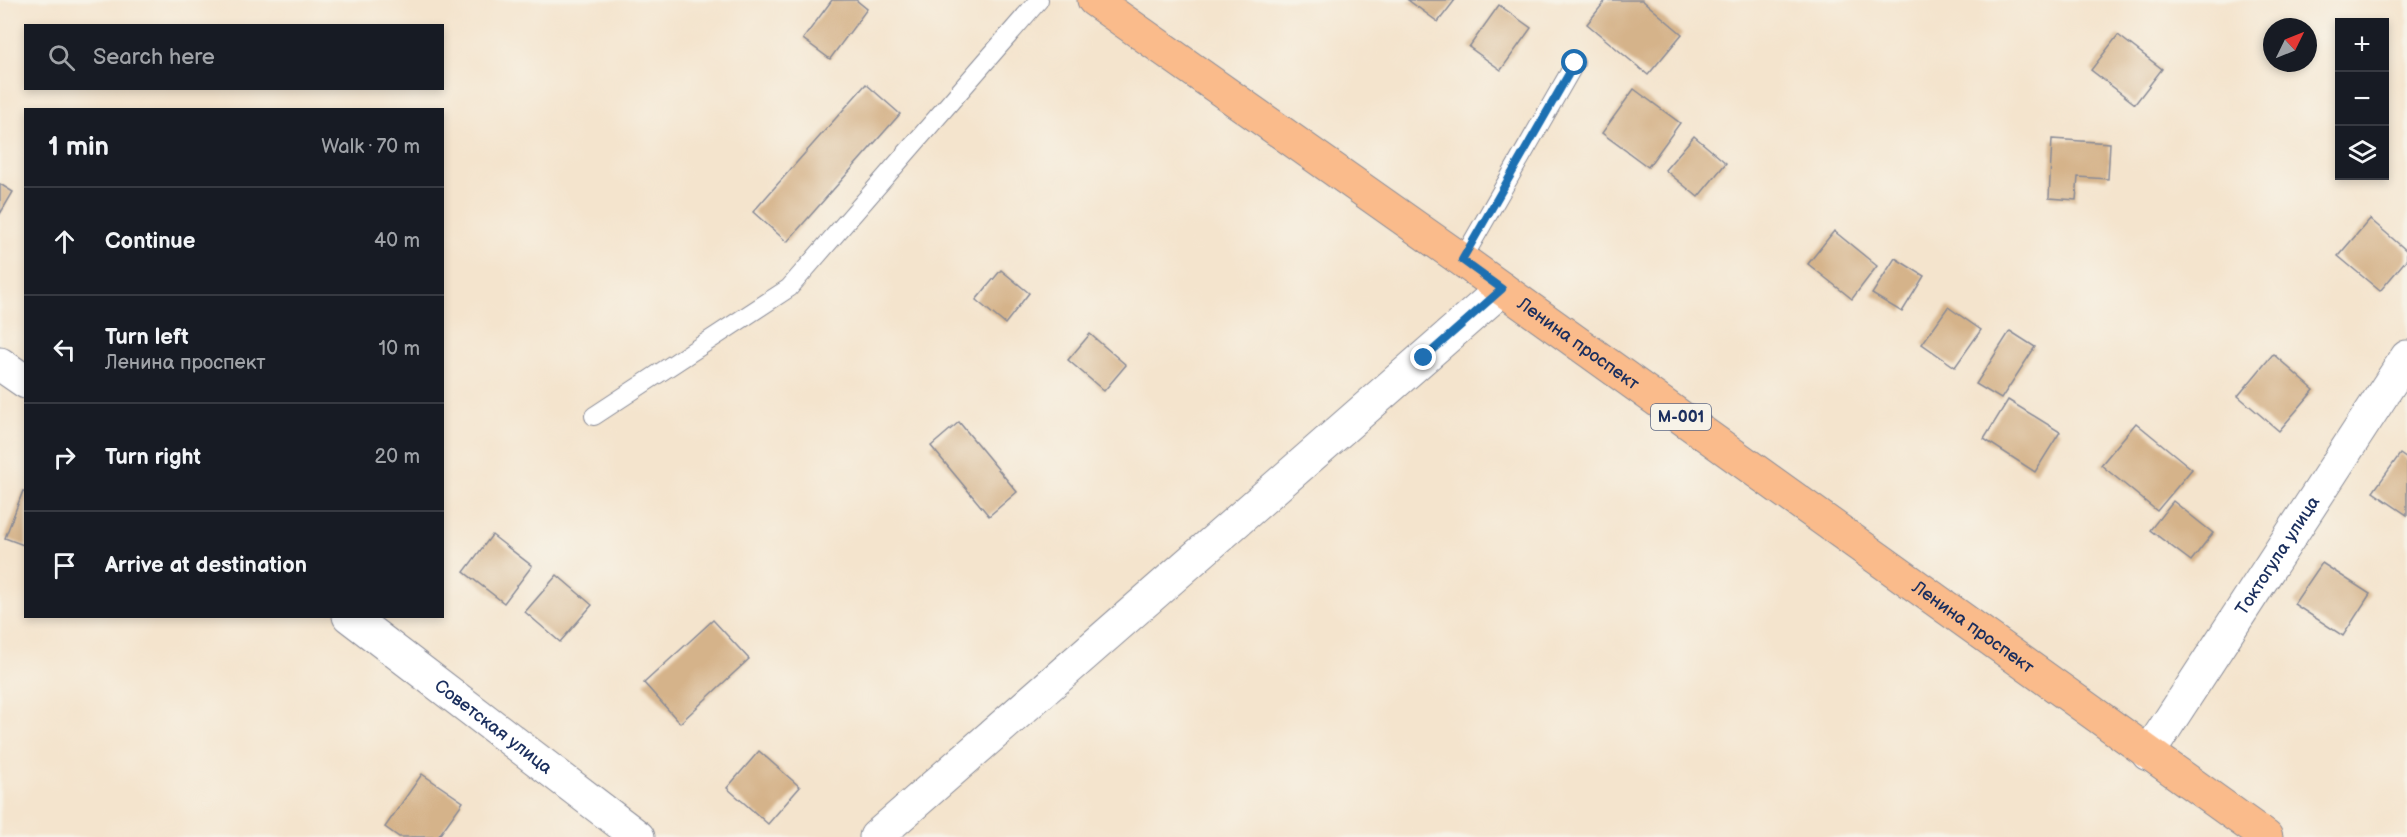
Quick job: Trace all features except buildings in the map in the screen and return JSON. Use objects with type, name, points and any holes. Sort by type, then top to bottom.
[{"type":"main road","name":"Ленина проспект","points":[[1094,0],[1462,260],[2266,837]]},
{"type":"street","points":[[876,837],[1502,289]]},
{"type":"street","name":"Токтогула улица","points":[[2148,754],[2407,357]]},
{"type":"street","points":[[0,364],[24,381]]},
{"type":"street","name":"Советская улица","points":[[352,618],[638,837]]},
{"type":"lane","points":[[594,416],[789,288],[1039,0]]},
{"type":"lane","points":[[1462,260],[1575,63]]},
{"type":"route","points":[[1424,358],[1502,289],[1462,260],[1575,63]]}]
